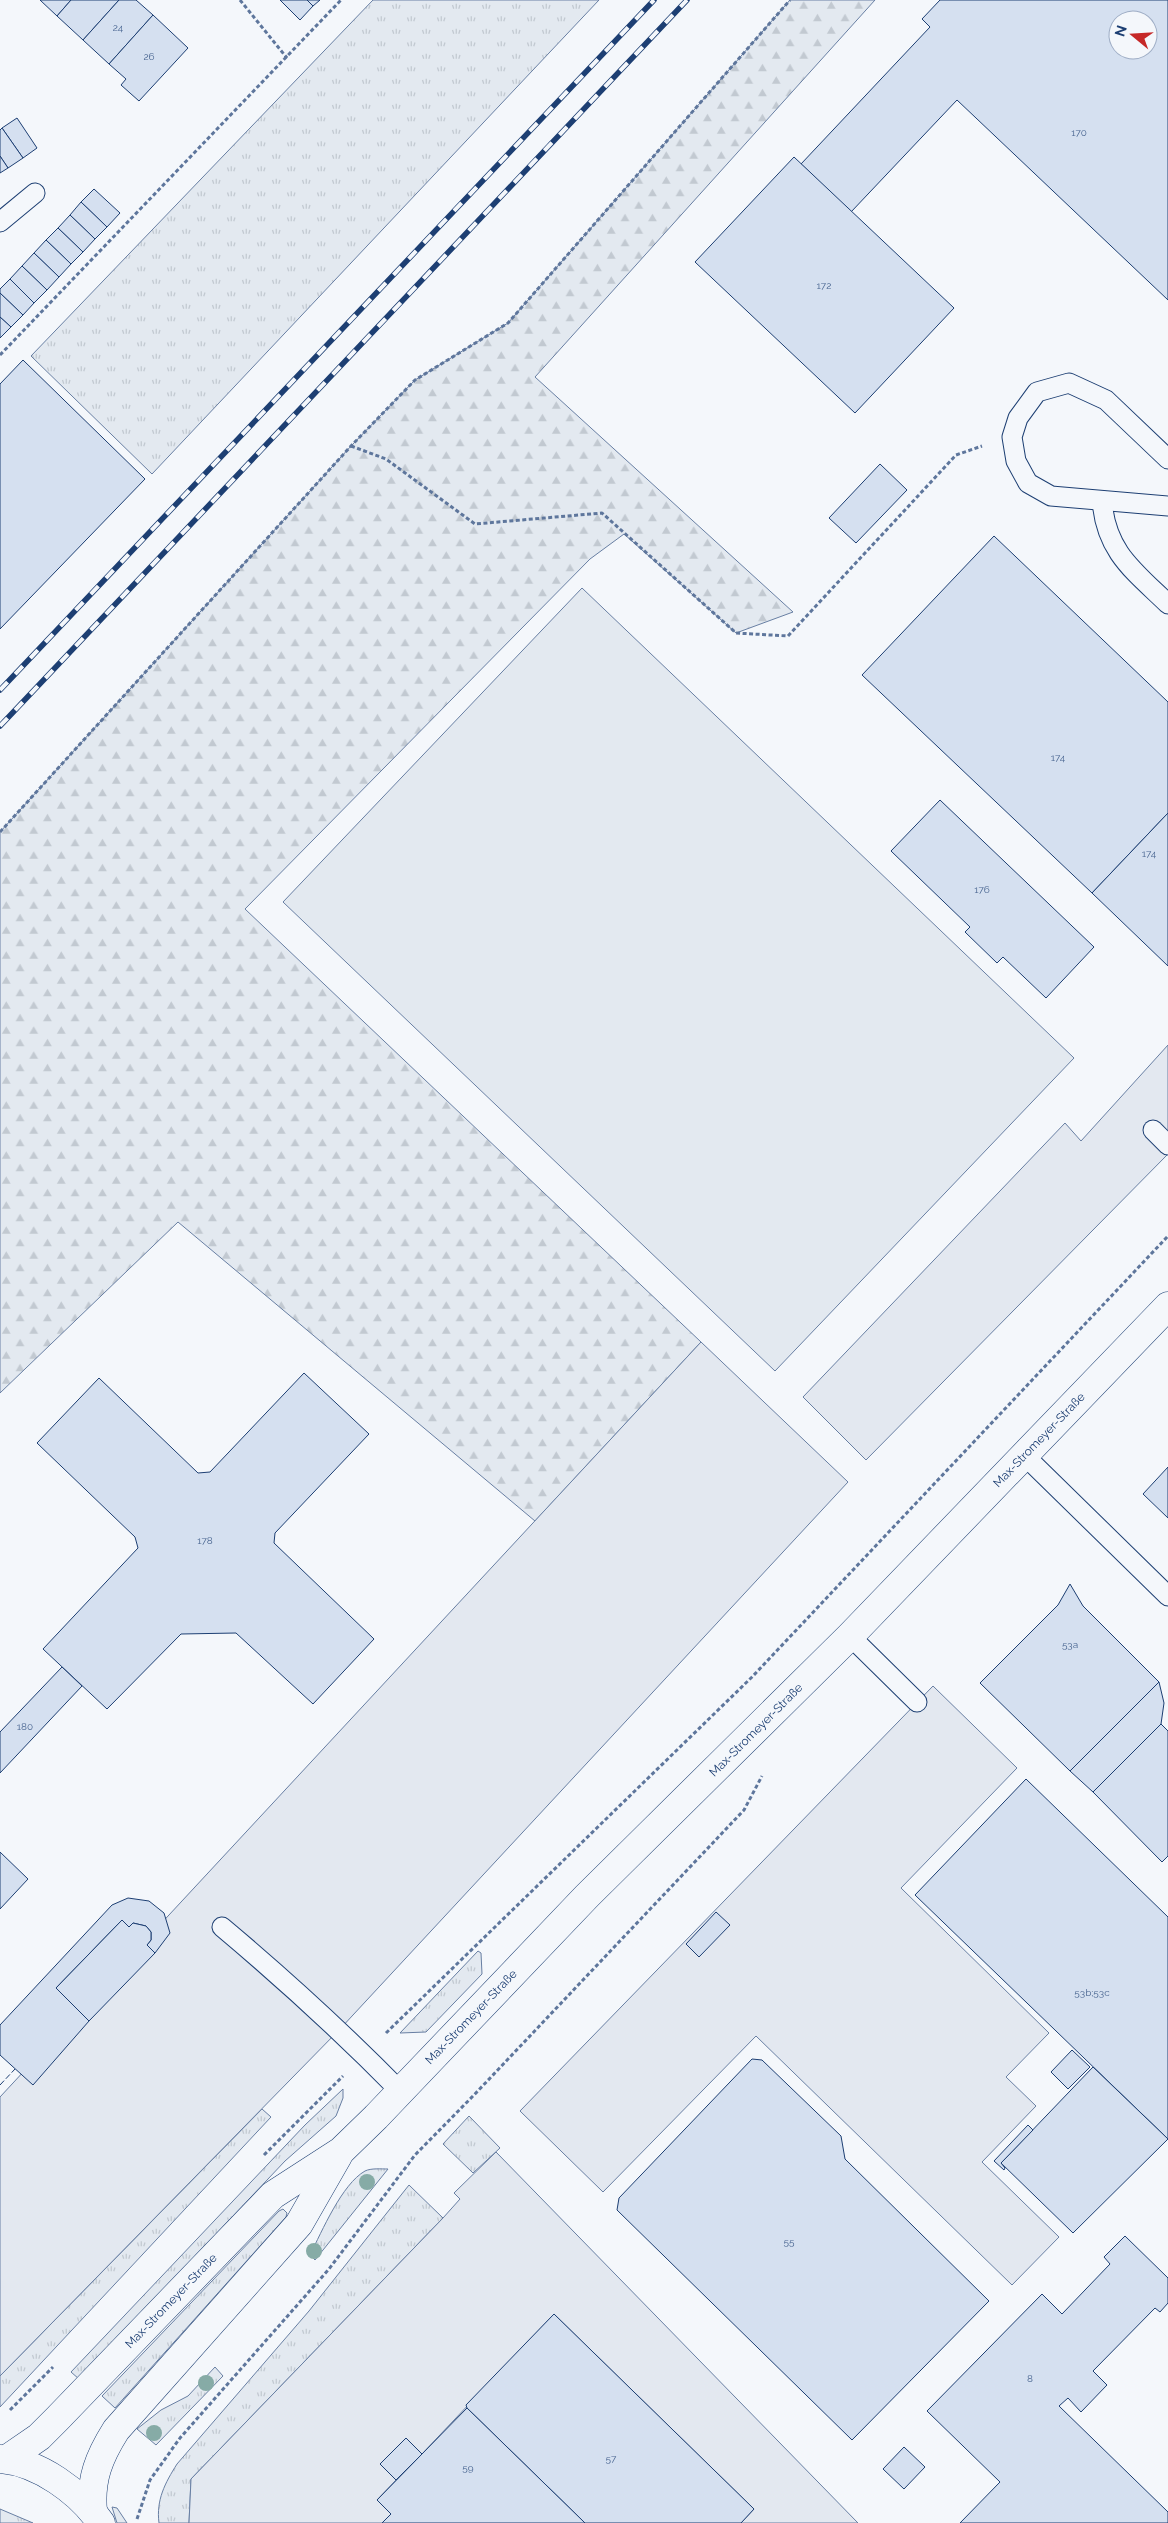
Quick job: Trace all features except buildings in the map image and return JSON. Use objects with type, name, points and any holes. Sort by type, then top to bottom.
[{"type":"street","name":"Max-Stromeyer-Straße","points":[[3,2459],[39,2437],[273,2195],[341,2151],[587,1896],[850,1636],[1168,1306]]},
{"type":"street","name":"Max-Stromeyer-Straße","points":[[97,2517],[91,2493],[94,2473],[101,2453],[116,2430],[299,2224],[341,2151]]},
{"type":"street","points":[[3,2459],[39,2471],[67,2488],[97,2517]]},
{"type":"lane","points":[[0,222],[35,193]]},
{"type":"lane","points":[[1168,459],[1106,400],[1069,383],[1037,392],[1018,418],[1012,437],[1016,461],[1028,483],[1051,496],[1102,502],[1168,506]]},
{"type":"lane","points":[[1102,502],[1104,523],[1114,548],[1168,604]]},
{"type":"lane","points":[[1153,1130],[1168,1145]]},
{"type":"lane","points":[[1024,1455],[1168,1596]]},
{"type":"lane","points":[[850,1636],[917,1702]]},
{"type":"lane","points":[[222,1927],[297,1990],[400,2091]]},
{"type":"path","points":[[240,0],[287,58]]},
{"type":"path","points":[[0,355],[341,0]]},
{"type":"path","points":[[0,832],[351,446],[415,380],[508,323],[790,0]]},
{"type":"path","points":[[351,446],[386,459],[475,524],[602,513],[736,633],[788,636],[956,455],[1012,437]]},
{"type":"path","points":[[259,2160],[364,2055],[752,1677],[1168,1236]]},
{"type":"path","points":[[137,2520],[150,2480],[180,2438],[329,2269],[415,2155],[744,1810]]},
{"type":"path","points":[[7,2414],[56,2364]]},
{"type":"green space","points":[[373,0],[599,0],[152,474],[31,356]]},
{"type":"green space","points":[[790,0],[875,0],[535,377],[793,612],[736,633],[624,534],[590,559],[245,909],[701,1342],[535,1521],[178,1222],[0,1393],[0,832],[351,446],[415,380],[508,323]]},
{"type":"green space","points":[[582,588],[1074,1058],[775,1371],[283,902]]},
{"type":"green space","points":[[478,1951],[481,1953],[482,1974],[426,2032],[400,2033]]},
{"type":"green space","points":[[343,2089],[343,2098],[336,2116],[285,2161],[79,2379],[71,2372],[305,2125]]},
{"type":"green space","points":[[262,2109],[271,2117],[0,2407],[0,2376]]},
{"type":"green space","points":[[469,2116],[500,2148],[473,2173],[443,2144]]},
{"type":"green space","points":[[388,2169],[315,2260],[310,2255],[333,2209],[348,2186],[365,2171]]},
{"type":"green space","points":[[409,2185],[443,2218],[191,2479],[189,2523],[159,2523],[158,2515],[162,2492],[177,2464],[309,2311]]},
{"type":"green space","points":[[283,2209],[287,2213],[286,2217],[115,2408],[102,2396]]},
{"type":"green space","points":[[215,2367],[223,2376],[156,2445],[137,2429],[161,2410],[188,2396]]},
{"type":"green space","points":[[112,2507],[117,2508],[127,2523],[117,2523]]},
{"type":"green space","points":[[0,2509],[33,2523],[0,2523]]},
{"type":"shaded area","points":[[1168,1045],[1168,1154],[866,1460],[803,1397],[1065,1123],[1081,1141]]},
{"type":"shaded area","points":[[701,1342],[848,1482],[340,2029],[0,2376],[0,2097]]},
{"type":"shaded area","points":[[933,1686],[1017,1768],[901,1888],[1049,2033],[1006,2077],[1036,2106],[982,2162],[1059,2237],[1012,2285],[756,2036],[603,2192],[520,2111]]},
{"type":"shaded area","points":[[496,2152],[858,2523],[741,2523],[754,2509],[554,2314],[422,2454],[406,2438],[380,2464],[396,2480],[377,2500],[391,2514],[382,2523],[189,2523],[191,2479],[443,2218],[460,2199],[454,2193]]},
{"type":"railway","points":[[0,690],[654,0]]},
{"type":"railway","points":[[0,726],[687,0]]},
{"type":"fence","points":[[0,2085],[15,2069]]}]
